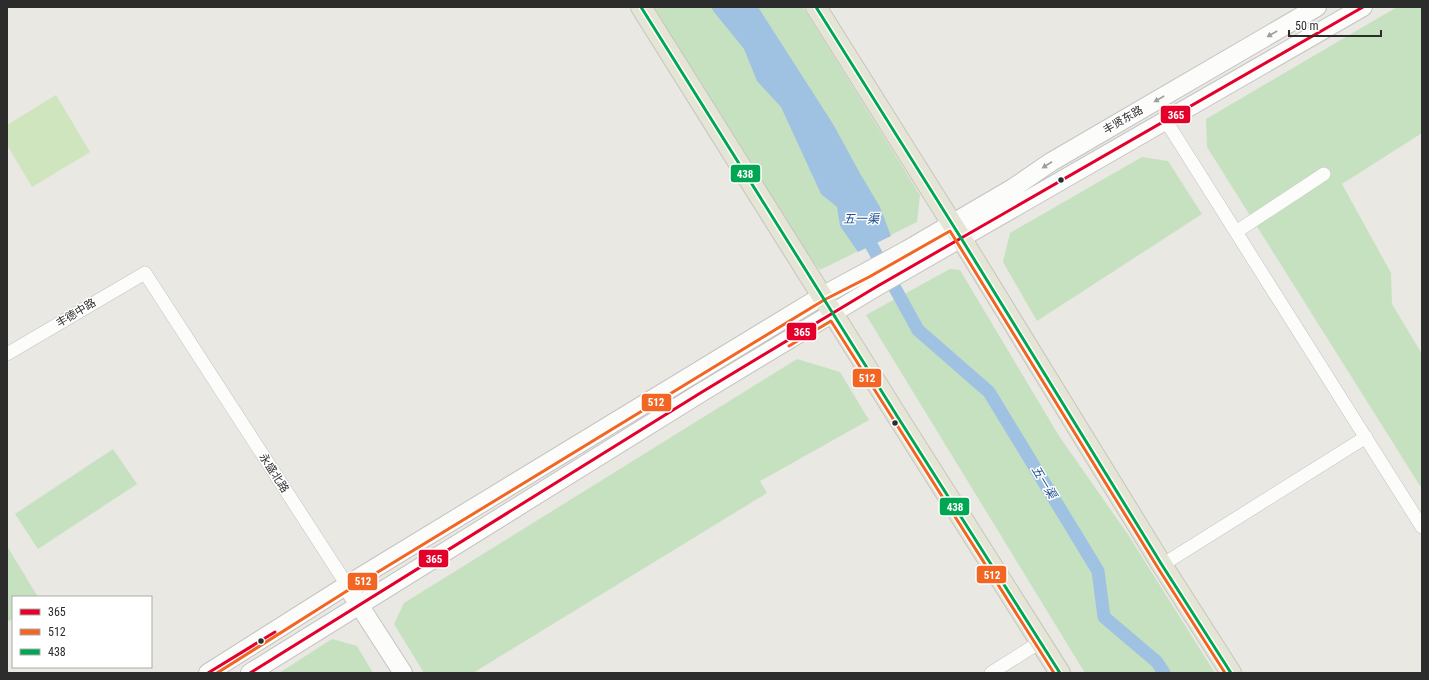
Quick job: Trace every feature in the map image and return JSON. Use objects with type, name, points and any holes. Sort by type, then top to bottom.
[{"type":"main road","points":[[641,7],[1060,673]]},
{"type":"main road","points":[[816,7],[1162,565],[1231,673]]},
{"type":"street","name":"丰贤东路","points":[[956,231],[1012,188],[1052,162],[1318,7]]},
{"type":"street","name":"丰贤东路","points":[[956,231],[1166,121],[1363,7]]},
{"type":"street","points":[[1166,121],[1422,528]]},
{"type":"street","points":[[1236,232],[1324,174]]},
{"type":"street","points":[[250,673],[695,396],[833,314],[872,280],[956,231]]},
{"type":"street","name":"丰德中路","points":[[7,354],[145,273]]},
{"type":"street","name":"永盛北路","points":[[145,273],[403,673]]},
{"type":"street","points":[[208,673],[346,585],[822,296],[872,280]]},
{"type":"street","points":[[1162,565],[1366,437]]},
{"type":"street","points":[[991,673],[1040,642]]},
{"type":"green space","points":[[652,7],[803,7],[920,195],[917,222],[820,270],[799,245]]},
{"type":"green space","points":[[1397,7],[1422,7],[1422,133],[1342,184],[1391,273],[1392,304],[1422,354],[1422,489],[1207,147],[1206,119]]},
{"type":"green space","points":[[56,95],[90,152],[32,187],[7,145],[7,125]]},
{"type":"green space","points":[[1142,157],[1168,161],[1202,214],[1037,321],[1003,262],[1010,233]]},
{"type":"green space","points":[[950,269],[960,270],[1059,436],[1127,533],[1215,673],[1085,673],[866,315]]},
{"type":"green space","points":[[797,359],[840,372],[869,420],[760,481],[767,493],[473,673],[424,673],[394,624],[404,603]]},
{"type":"green space","points":[[113,449],[137,484],[38,549],[15,514]]},
{"type":"green space","points":[[7,546],[37,596],[12,596],[12,620],[7,622]]},
{"type":"green space","points":[[332,639],[357,646],[373,673],[279,673]]},
{"type":"water","name":"五一渠","points":[[711,7],[758,7],[833,124],[880,207],[891,236],[858,252],[840,226],[837,207],[821,194],[781,107],[757,81],[744,49]]},
{"type":"waterway","name":"五一渠","points":[[863,230],[918,330],[989,392],[1098,571],[1104,617],[1157,662],[1164,673]]},
{"type":"transit line","name":"438","points":[[641,7],[1060,673]]},
{"type":"transit line","name":"438","points":[[816,7],[961,238],[1162,565],[1231,673]]},
{"type":"transit line","name":"365","points":[[250,673],[702,392],[876,287],[1363,7]]},
{"type":"transit line","name":"512","points":[[217,673],[350,589],[824,300],[869,277],[950,231],[1158,568],[1225,673]]},
{"type":"transit line","name":"512","points":[[789,346],[831,321],[1054,673]]},
{"type":"transit line","name":"365","points":[[208,673],[275,632]]}]
